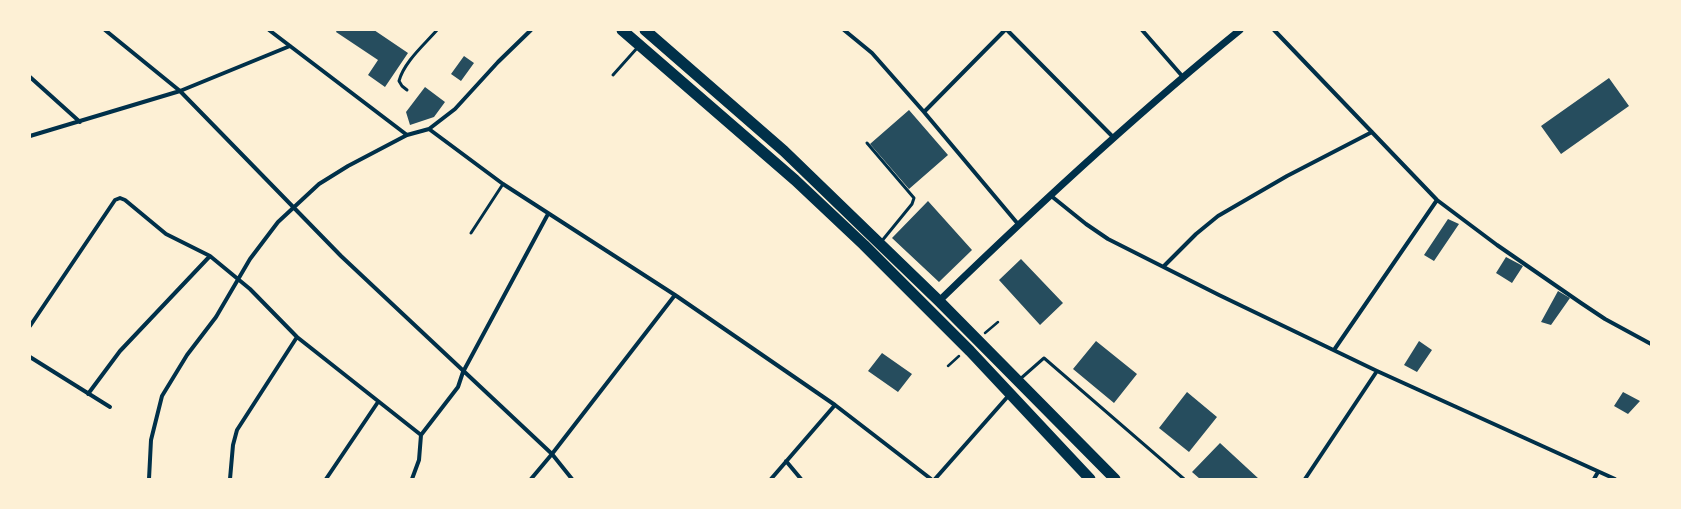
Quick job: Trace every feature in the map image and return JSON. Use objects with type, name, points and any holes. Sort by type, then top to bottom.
[{"type":"highway","points":[[622,30],[796,180],[895,275],[1090,479]]},
{"type":"highway","points":[[645,30],[784,152],[1019,380],[1115,479]]},
{"type":"street","points":[[105,30],[112,34],[180,91],[347,261],[552,454],[572,479]]},
{"type":"street","points":[[112,34],[116,30]]},
{"type":"street","points":[[269,30],[407,135]]},
{"type":"street","points":[[149,479],[151,440],[162,396],[187,355],[216,317],[263,240],[294,206],[319,184],[348,166],[407,135],[429,129],[454,109],[498,62],[531,30]]},
{"type":"street","points":[[844,30],[872,53],[924,112],[1018,224]]},
{"type":"street","points":[[924,112],[1006,30],[1114,138]]},
{"type":"street","points":[[1142,30],[1183,77]]},
{"type":"street","points":[[939,301],[1050,195],[1183,77],[1240,30]]},
{"type":"street","points":[[1274,30],[1437,200],[1581,303],[1632,335],[1651,344]]},
{"type":"street","points":[[30,136],[180,91],[290,46]]},
{"type":"street","points":[[30,77],[80,122]]},
{"type":"street","points":[[429,129],[503,184],[675,295],[836,405],[931,479]]},
{"type":"street","points":[[1164,266],[1196,234],[1218,216],[1287,176],[1372,132]]},
{"type":"street","points":[[1050,195],[1086,224],[1108,238],[1226,298],[1377,371],[1614,479]]},
{"type":"street","points":[[30,326],[115,200],[120,198],[125,200],[166,234],[210,256],[250,289],[297,337],[421,435]]},
{"type":"street","points":[[1334,350],[1437,200]]},
{"type":"street","points":[[412,479],[419,460],[421,435],[458,387],[464,372],[548,214]]},
{"type":"street","points":[[88,394],[120,351],[210,256]]},
{"type":"street","points":[[531,479],[675,295]]},
{"type":"street","points":[[230,479],[237,430],[297,337]]},
{"type":"street","points":[[30,357],[110,407]]},
{"type":"street","points":[[1305,479],[1377,371]]},
{"type":"street","points":[[935,479],[1010,394]]},
{"type":"street","points":[[326,479],[378,402]]},
{"type":"street","points":[[773,478],[786,461],[836,405]]},
{"type":"street","points":[[786,461],[801,479]]},
{"type":"street","points":[[1594,479],[1598,472]]},
{"type":"lane","points":[[407,90],[399,81],[400,76],[413,56],[437,30]]},
{"type":"lane","points":[[613,75],[640,46]]},
{"type":"lane","points":[[867,143],[914,198],[912,204],[880,244]]},
{"type":"lane","points":[[471,233],[503,184]]},
{"type":"lane","points":[[1019,380],[1044,358],[1184,479]]},
{"type":"building","points":[[337,30],[374,30],[408,53],[385,87],[368,75],[378,60],[336,32]]},
{"type":"building","points":[[464,56],[474,63],[461,81],[451,74]]},
{"type":"building","points":[[1609,78],[1629,106],[1561,154],[1541,126]]},
{"type":"building","points":[[425,87],[445,102],[434,117],[410,125],[406,112]]},
{"type":"building","points":[[909,110],[948,155],[909,189],[870,144]]},
{"type":"building","points":[[928,201],[972,250],[939,282],[892,238]]},
{"type":"building","points":[[1448,219],[1459,224],[1434,261],[1424,255]]},
{"type":"building","points":[[1506,257],[1523,266],[1512,283],[1496,273]]},
{"type":"building","points":[[1021,259],[1063,303],[1040,325],[999,280]]},
{"type":"building","points":[[1558,291],[1570,298],[1551,325],[1541,322]]},
{"type":"building","points":[[1096,341],[1137,374],[1114,403],[1073,369]]},
{"type":"building","points":[[1419,341],[1432,350],[1417,372],[1404,365]]},
{"type":"building","points":[[882,353],[912,374],[898,392],[868,371]]},
{"type":"building","points":[[1187,392],[1217,417],[1189,452],[1159,428]]},
{"type":"building","points":[[1623,392],[1640,401],[1628,414],[1614,406]]},
{"type":"building","points":[[1220,443],[1259,479],[1200,479],[1192,472]]}]
